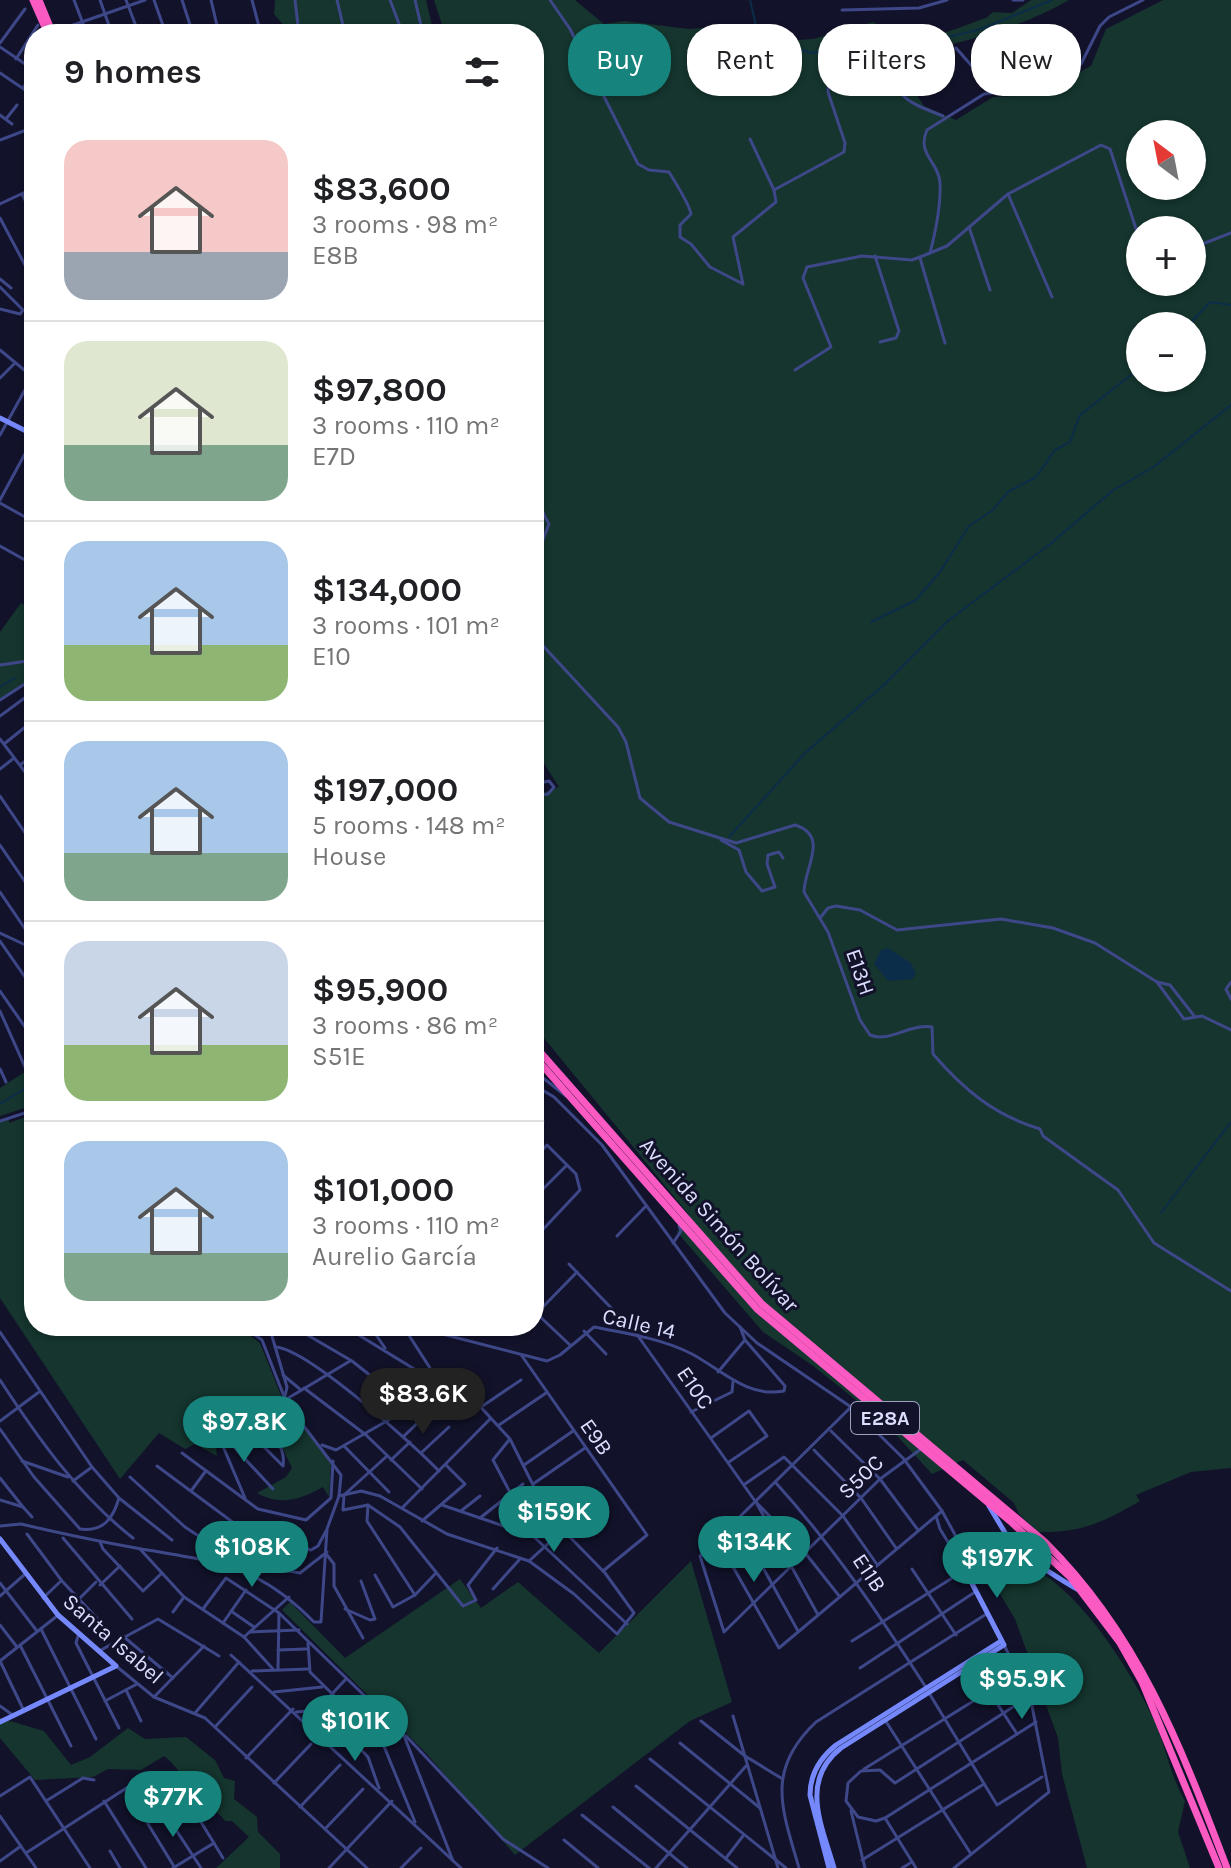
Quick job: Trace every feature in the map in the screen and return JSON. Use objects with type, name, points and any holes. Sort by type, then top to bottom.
[{"type":"highway","points":[[36,0],[47,24]]},
{"type":"highway","name":"Avenida Simón Bolívar","points":[[544,1057],[661,1197],[678,1222],[757,1309],[1052,1558],[1081,1591],[1120,1643],[1142,1682],[1219,1868]]},
{"type":"highway","name":"Avenida Simón Bolívar","points":[[544,1068],[779,1321],[1045,1542],[1075,1573],[1125,1639],[1148,1679],[1227,1868]]},
{"type":"main road","points":[[0,418],[24,431]]},
{"type":"main road","points":[[984,1499],[1007,1536],[1003,1551]]},
{"type":"main road","name":"Santa Isabel","points":[[0,1539],[24,1575],[58,1615],[78,1636],[116,1666]]},
{"type":"main road","points":[[832,1868],[817,1810],[818,1777],[830,1756],[1002,1643],[965,1570],[970,1562],[1003,1551],[1025,1557],[1081,1591]]},
{"type":"main road","points":[[2,1721],[116,1666]]},
{"type":"street","points":[[74,0],[84,24]]},
{"type":"street","points":[[100,0],[109,24]]},
{"type":"street","points":[[126,0],[135,24]]},
{"type":"street","points":[[75,24],[145,0]]},
{"type":"street","points":[[154,0],[162,24]]},
{"type":"street","points":[[182,0],[190,24]]},
{"type":"street","points":[[211,0],[217,24]]},
{"type":"street","points":[[252,0],[258,24]]},
{"type":"street","points":[[295,0],[298,24]]},
{"type":"street","points":[[337,0],[343,24]]},
{"type":"street","points":[[390,0],[399,24]]},
{"type":"street","points":[[415,0],[421,24]]},
{"type":"street","points":[[550,0],[589,66],[633,156],[642,168],[669,172],[676,189],[690,204],[691,214],[680,225],[678,234],[710,267],[743,284],[733,237],[773,208],[776,202],[774,190],[750,139]]},
{"type":"street","points":[[842,10],[919,8],[947,0]]},
{"type":"street","points":[[1013,0],[1023,0]]},
{"type":"street","points":[[1081,64],[1100,26],[1109,17],[1143,0]]},
{"type":"street","points":[[24,64],[0,45],[25,9]]},
{"type":"street","points":[[16,59],[24,47]]},
{"type":"street","points":[[956,48],[971,65]]},
{"type":"street","points":[[774,190],[844,152],[845,143],[828,85],[830,73],[838,66],[853,66],[887,80],[908,100],[945,117]]},
{"type":"street","points":[[0,73],[23,88]]},
{"type":"street","points":[[930,253],[939,221],[940,181],[925,153],[924,137],[945,117],[986,96]]},
{"type":"street","points":[[6,119],[17,105]]},
{"type":"street","points":[[0,115],[12,124]]},
{"type":"street","points":[[0,140],[24,131]]},
{"type":"street","points":[[795,370],[831,347],[804,283],[804,269],[810,265],[875,256],[920,258],[947,246],[1008,194],[1063,168],[1099,146],[1106,146],[1131,216]]},
{"type":"street","points":[[0,204],[22,194],[24,198]]},
{"type":"street","points":[[1008,194],[1052,297]]},
{"type":"street","points":[[0,218],[24,265]]},
{"type":"street","points":[[969,227],[990,290]]},
{"type":"street","points":[[1206,243],[1231,233]]},
{"type":"street","points":[[875,256],[899,331],[896,338],[880,342]]},
{"type":"street","points":[[920,258],[945,343]]},
{"type":"street","points":[[0,279],[11,288]]},
{"type":"street","points":[[0,287],[23,310],[20,314],[0,309]]},
{"type":"street","points":[[0,350],[24,371]]},
{"type":"street","points":[[0,378],[14,364]]},
{"type":"street","points":[[0,435],[24,393]]},
{"type":"street","points":[[24,455],[0,502],[24,516]]},
{"type":"street","points":[[544,514],[549,524],[544,537]]},
{"type":"street","points":[[0,546],[24,559]]},
{"type":"street","name":"E13H","points":[[544,647],[618,727],[626,742],[640,798],[669,822],[736,843],[795,825],[803,827],[815,849],[803,889],[837,951],[860,1020],[870,1035],[879,1038],[919,1026],[932,1027],[933,1054],[963,1085],[999,1115],[1040,1129],[1043,1136],[1118,1190],[1154,1243],[1231,1291]]},
{"type":"street","points":[[0,665],[24,661]]},
{"type":"street","points":[[0,700],[24,684]]},
{"type":"street","points":[[0,716],[24,699]]},
{"type":"street","points":[[4,744],[24,728]]},
{"type":"street","points":[[0,739],[24,770]]},
{"type":"street","points":[[0,769],[14,758]]},
{"type":"street","points":[[20,765],[24,762]]},
{"type":"street","points":[[544,782],[549,781],[554,787],[544,795]]},
{"type":"street","points":[[0,796],[24,831]]},
{"type":"street","points":[[721,840],[739,850],[746,872],[765,892],[775,887],[767,864],[768,855],[779,852],[783,858]]},
{"type":"street","points":[[0,845],[24,880]]},
{"type":"street","points":[[0,892],[24,927]]},
{"type":"street","points":[[820,919],[828,908],[836,906],[860,910],[897,930],[1001,919],[1053,928],[1095,943],[1157,982],[1170,985],[1195,1017]]},
{"type":"street","points":[[0,933],[24,944]]},
{"type":"street","points":[[0,941],[24,976]]},
{"type":"street","points":[[1157,982],[1180,1017],[1202,1016],[1231,1030]]},
{"type":"street","points":[[1231,982],[1226,993],[1231,999]]},
{"type":"street","points":[[0,991],[24,1026]]},
{"type":"street","points":[[0,1011],[24,1065]]},
{"type":"street","points":[[0,1069],[6,1082]]},
{"type":"street","points":[[544,1079],[573,1101]]},
{"type":"street","points":[[544,1092],[602,1145],[645,1207],[740,1327],[757,1343],[851,1407],[903,1458],[942,1511],[970,1562]]},
{"type":"street","points":[[0,1121],[24,1113]]},
{"type":"street","points":[[544,1148],[547,1145],[576,1174],[580,1193],[544,1229]]},
{"type":"street","points":[[544,1188],[567,1165]]},
{"type":"street","points":[[617,1236],[645,1207]]},
{"type":"street","points":[[673,1243],[681,1231],[678,1222]]},
{"type":"street","name":"E10C","points":[[569,1264],[638,1336],[755,1501]]},
{"type":"street","points":[[544,1303],[577,1272]]},
{"type":"street","points":[[544,1320],[570,1345]]},
{"type":"street","name":"Calle 14","points":[[448,1336],[547,1361],[560,1355],[584,1331],[594,1327],[638,1336],[691,1354],[732,1381],[775,1392],[784,1391],[785,1386],[745,1340],[740,1327]]},
{"type":"street","points":[[584,1331],[606,1354]]},
{"type":"street","points":[[0,1332],[1,1338],[92,1467],[119,1498],[172,1540]]},
{"type":"street","points":[[257,1336],[262,1340],[285,1400],[333,1460],[341,1475],[344,1510],[359,1504],[368,1505],[400,1527],[461,1604],[473,1604],[476,1598],[468,1585],[497,1548]]},
{"type":"street","points":[[272,1336],[287,1387],[285,1400]]},
{"type":"street","points":[[309,1336],[352,1361],[400,1399]]},
{"type":"street","points":[[361,1336],[424,1375]]},
{"type":"street","points":[[377,1336],[387,1351]]},
{"type":"street","points":[[409,1336],[430,1368]]},
{"type":"street","points":[[718,1372],[745,1340]]},
{"type":"street","points":[[275,1347],[284,1348],[327,1375],[388,1421],[439,1471]]},
{"type":"street","name":"E9B","points":[[522,1356],[647,1535],[603,1571]]},
{"type":"street","points":[[285,1400],[352,1361]]},
{"type":"street","points":[[283,1375],[366,1435],[422,1489]]},
{"type":"street","points":[[0,1380],[68,1477],[110,1520],[133,1538]]},
{"type":"street","points":[[481,1407],[521,1380]]},
{"type":"street","points":[[691,1412],[732,1392],[732,1381]]},
{"type":"street","points":[[342,1496],[370,1492],[402,1508],[421,1522],[529,1561],[574,1594],[617,1634],[634,1613],[603,1571],[563,1530],[533,1484],[510,1439],[465,1390]]},
{"type":"street","points":[[0,1421],[40,1391]]},
{"type":"street","points":[[499,1425],[546,1393]]},
{"type":"street","points":[[851,1407],[813,1449],[716,1537],[779,1648],[876,1563],[942,1511]]},
{"type":"street","points":[[404,1436],[432,1409]]},
{"type":"street","points":[[711,1438],[749,1411],[767,1436],[728,1463]]},
{"type":"street","points":[[321,1445],[334,1450],[399,1414]]},
{"type":"street","points":[[221,1433],[253,1418],[266,1423],[283,1455],[281,1466],[255,1438]]},
{"type":"street","points":[[402,1508],[490,1419]]},
{"type":"street","points":[[421,1453],[449,1427]]},
{"type":"street","points":[[0,1429],[22,1461],[80,1529],[99,1528],[110,1520],[119,1498]]},
{"type":"street","points":[[238,1451],[271,1430]]},
{"type":"street","points":[[524,1465],[573,1431]]},
{"type":"street","points":[[831,1431],[880,1479],[919,1531]]},
{"type":"street","points":[[221,1433],[273,1489]]},
{"type":"street","points":[[221,1433],[223,1451],[247,1501]]},
{"type":"street","points":[[510,1439],[493,1460],[533,1536]]},
{"type":"street","points":[[157,1466],[254,1538],[311,1550],[318,1546],[342,1496],[410,1442]]},
{"type":"street","points":[[344,1446],[389,1492]]},
{"type":"street","points":[[533,1484],[585,1448]]},
{"type":"street","points":[[813,1449],[861,1498],[896,1548]]},
{"type":"street","name":"S50C","points":[[716,1537],[699,1558],[724,1632],[880,1479],[903,1458],[921,1449]]},
{"type":"street","points":[[182,1453],[267,1513],[310,1519],[331,1498],[333,1460]]},
{"type":"street","points":[[744,1485],[781,1457],[843,1516],[876,1563]]},
{"type":"street","points":[[22,1461],[68,1477]]},
{"type":"street","points":[[421,1522],[465,1484],[446,1465]]},
{"type":"street","points":[[73,1481],[92,1467]]},
{"type":"street","points":[[191,1491],[206,1471]]},
{"type":"street","points":[[130,1477],[185,1527],[289,1597],[314,1622],[321,1622],[327,1528]]},
{"type":"street","points":[[0,1478],[32,1517]]},
{"type":"street","name":"E11B","points":[[775,1482],[824,1535],[884,1619],[997,1805],[1044,1777]]},
{"type":"street","points":[[480,1518],[523,1484]]},
{"type":"street","points":[[461,1511],[480,1496]]},
{"type":"street","points":[[0,1500],[23,1507]]},
{"type":"street","points":[[755,1501],[806,1554],[840,1597]]},
{"type":"street","points":[[755,1501],[818,1615]]},
{"type":"street","points":[[368,1505],[367,1521],[415,1595]]},
{"type":"street","points":[[442,1505],[533,1536],[627,1624]]},
{"type":"street","points":[[852,1641],[965,1570],[940,1529],[936,1516]]},
{"type":"street","points":[[736,1519],[771,1587],[799,1632]]},
{"type":"street","points":[[1,1527],[21,1524],[140,1549],[227,1563],[261,1579]]},
{"type":"street","points":[[529,1561],[563,1530]]},
{"type":"street","points":[[27,1534],[62,1581],[108,1630]]},
{"type":"street","points":[[63,1538],[132,1619]]},
{"type":"street","points":[[238,1562],[254,1538]]},
{"type":"street","points":[[98,1541],[143,1591],[162,1573]]},
{"type":"street","points":[[140,1549],[184,1597],[244,1637],[276,1669]]},
{"type":"street","points":[[244,1565],[300,1573],[327,1554]]},
{"type":"street","points":[[327,1554],[334,1564],[334,1586],[363,1638]]},
{"type":"street","points":[[493,1589],[522,1558]]},
{"type":"street","points":[[79,1599],[120,1566]]},
{"type":"street","points":[[912,1569],[956,1635]]},
{"type":"street","points":[[375,1575],[393,1607],[415,1595],[435,1574]]},
{"type":"street","points":[[0,1596],[24,1575]]},
{"type":"street","points":[[203,1609],[226,1578],[279,1613],[403,1733],[503,1839],[548,1868]]},
{"type":"street","points":[[43,1598],[62,1581]]},
{"type":"street","points":[[345,1609],[375,1619],[361,1581]]},
{"type":"street","points":[[0,1583],[39,1630],[96,1739]]},
{"type":"street","points":[[223,1623],[247,1589]]},
{"type":"street","points":[[860,1668],[975,1592]]},
{"type":"street","points":[[173,1612],[184,1597]]},
{"type":"street","points":[[244,1637],[289,1597]]},
{"type":"street","points":[[231,1611],[254,1627]]},
{"type":"street","points":[[276,1669],[279,1613]]},
{"type":"street","points":[[799,1868],[782,1808],[781,1778],[791,1750],[816,1722],[988,1613]]},
{"type":"street","points":[[24,1711],[0,1661],[58,1615]]},
{"type":"street","points":[[98,1652],[158,1619],[219,1656]]},
{"type":"street","points":[[0,1625],[19,1646],[71,1746]]},
{"type":"street","points":[[248,1632],[299,1630]]},
{"type":"street","points":[[78,1636],[76,1643],[119,1728]]},
{"type":"street","points":[[124,1637],[173,1678]]},
{"type":"street","points":[[308,1642],[308,1669],[371,1732],[389,1756],[416,1826]]},
{"type":"street","points":[[955,1868],[1049,1792],[1030,1696],[1002,1643]]},
{"type":"street","points":[[154,1697],[204,1646]]},
{"type":"street","points":[[278,1650],[308,1649]]},
{"type":"street","points":[[231,1655],[294,1710],[461,1868]]},
{"type":"street","points":[[195,1713],[239,1662]]},
{"type":"street","name":"Santa Isabel","points":[[116,1666],[154,1697],[172,1707],[195,1713],[215,1727],[365,1868]]},
{"type":"street","points":[[250,1672],[308,1669]]},
{"type":"street","points":[[865,1868],[845,1792],[853,1776],[1020,1672]]},
{"type":"street","points":[[331,1695],[346,1679]]},
{"type":"street","points":[[105,1701],[138,1683]]},
{"type":"street","points":[[215,1727],[252,1687]]},
{"type":"street","points":[[274,1692],[323,1687]]},
{"type":"street","points":[[126,1690],[141,1721]]},
{"type":"street","points":[[989,1691],[1017,1734]]},
{"type":"street","points":[[861,1771],[880,1770],[895,1783],[1030,1696]]},
{"type":"street","points":[[0,1706],[14,1716]]},
{"type":"street","points":[[246,1758],[294,1710],[346,1708]]},
{"type":"street","points":[[371,1732],[385,1716]]},
{"type":"street","points":[[733,1716],[777,1866]]},
{"type":"street","points":[[884,1718],[927,1791],[971,1854]]},
{"type":"street","points":[[701,1721],[745,1756],[781,1778]]},
{"type":"street","points":[[851,1811],[866,1821],[885,1818],[1036,1722]]},
{"type":"street","points":[[316,1731],[365,1726]]},
{"type":"street","points":[[341,1729],[368,1757],[380,1791]]},
{"type":"street","points":[[403,1733],[453,1861]]},
{"type":"street","points":[[680,1743],[760,1808]]},
{"type":"street","points":[[274,1783],[311,1744]]},
{"type":"street","points":[[650,1759],[777,1866],[786,1868]]},
{"type":"street","points":[[300,1807],[340,1765]]},
{"type":"street","points":[[656,1868],[747,1765]]},
{"type":"street","points":[[0,1796],[30,1777],[90,1868]]},
{"type":"street","points":[[46,1801],[83,1778],[94,1780]]},
{"type":"street","points":[[26,1853],[136,1781],[145,1779],[201,1868]]},
{"type":"street","points":[[862,1860],[942,1813],[984,1784]]},
{"type":"street","points":[[636,1786],[737,1868]]},
{"type":"street","points":[[325,1829],[363,1789]]},
{"type":"street","points":[[104,1801],[146,1868]]},
{"type":"street","points":[[329,1868],[392,1801]]},
{"type":"street","points":[[190,1804],[223,1858]]},
{"type":"street","points":[[613,1807],[687,1868]]},
{"type":"street","points":[[582,1815],[649,1868]]},
{"type":"street","points":[[0,1816],[2,1824],[36,1868]]},
{"type":"street","points":[[885,1818],[916,1868]]},
{"type":"street","points":[[148,1824],[174,1868],[214,1843]]},
{"type":"street","points":[[726,1858],[743,1835]]},
{"type":"street","points":[[564,1840],[598,1868]]},
{"type":"street","points":[[0,1861],[21,1846]]},
{"type":"street","points":[[401,1868],[421,1848]]},
{"type":"street","points":[[110,1851],[120,1868]]},
{"type":"street","points":[[902,1868],[912,1862]]},
{"type":"green space","points":[[275,0],[426,0],[432,24],[282,24],[274,14]]},
{"type":"green space","points":[[434,0],[575,0],[604,24],[568,24],[568,96],[671,96],[671,27],[687,29],[687,96],[802,96],[802,40],[818,38],[818,96],[918,96],[924,106],[956,120],[993,97],[1081,96],[1081,71],[1091,66],[1106,29],[1163,0],[1231,0],[1231,1468],[1191,1472],[1136,1495],[1140,1501],[1102,1521],[1066,1531],[1037,1532],[1019,1514],[1014,1503],[963,1460],[932,1474],[886,1424],[812,1365],[763,1332],[677,1232],[689,1215],[544,1038],[544,792],[559,787],[544,764],[544,24],[442,24]]},
{"type":"green space","points":[[1031,0],[1069,0],[1018,24],[971,24],[971,39],[955,43],[955,29],[986,18],[993,12],[1012,13]]},
{"type":"green space","points":[[624,21],[648,24],[604,24]]},
{"type":"green space","points":[[21,603],[24,604],[24,684],[0,700],[0,632]]},
{"type":"green space","points":[[24,1072],[24,1108],[0,1116],[0,1088]]},
{"type":"green space","points":[[24,1118],[24,1334],[0,1298],[0,1121],[9,1120],[9,1123]]},
{"type":"green space","points":[[25,1336],[251,1336],[260,1343],[284,1403],[331,1462],[329,1497],[323,1487],[290,1500],[257,1493],[286,1477],[292,1468],[271,1424],[259,1415],[252,1415],[229,1424],[215,1437],[217,1456],[195,1444],[185,1449],[159,1433],[120,1479]]},
{"type":"green space","points":[[1002,1559],[1025,1564],[1049,1578],[1071,1597],[1129,1673],[1154,1720],[1185,1801],[1178,1832],[1190,1868],[1087,1868],[1062,1774],[1058,1738],[1015,1619],[982,1564]]},
{"type":"green space","points":[[691,1561],[732,1702],[690,1721],[515,1855],[425,1752],[282,1610],[290,1602],[345,1658],[460,1579],[481,1608],[518,1582],[599,1653]]},
{"type":"green space","points":[[0,1718],[44,1731],[71,1765],[90,1757],[128,1728],[145,1739],[186,1737],[215,1760],[224,1778],[235,1781],[234,1799],[257,1817],[258,1832],[280,1854],[280,1868],[216,1868],[249,1837],[232,1821],[225,1821],[203,1804],[164,1756],[141,1770],[108,1769],[93,1777],[35,1780],[0,1738]]},
{"type":"water","points":[[888,948],[911,963],[916,974],[912,979],[888,981],[874,964],[881,950]]},
{"type":"waterway","points":[[750,0],[760,43],[813,53],[855,38],[916,45],[981,29],[1052,0]]},
{"type":"waterway","points":[[1201,312],[1210,302],[1231,305]]},
{"type":"waterway","points":[[871,622],[916,600],[940,572],[969,526],[993,510],[1008,492],[1036,477],[1055,450],[1070,442],[1080,415],[1126,379]]},
{"type":"waterway","points":[[729,837],[805,753],[885,684],[949,620],[1049,545],[1112,491],[1155,466],[1231,405]]},
{"type":"waterway","points":[[0,687],[15,678]]},
{"type":"waterway","points":[[0,1104],[24,1089]]},
{"type":"waterway","points":[[1161,1213],[1231,1122]]}]
